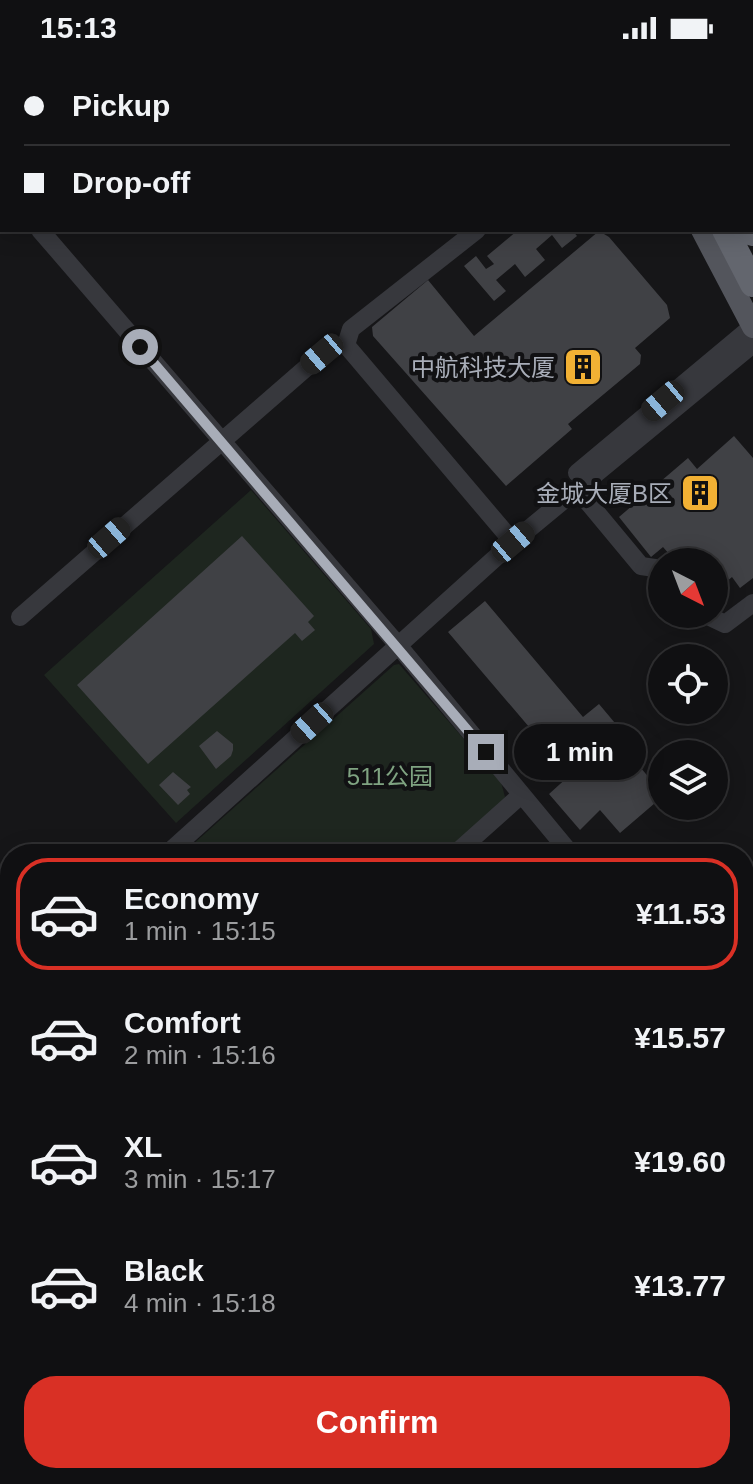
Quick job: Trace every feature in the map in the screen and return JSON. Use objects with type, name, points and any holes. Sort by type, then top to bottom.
[{"type":"highway","points":[[726,232],[753,284]]},
{"type":"main road","points":[[703,232],[753,326]]},
{"type":"street","points":[[42,232],[397,644],[563,844]]},
{"type":"street","points":[[474,232],[351,329],[346,345],[509,537]]},
{"type":"street","points":[[178,844],[509,537],[753,326]]},
{"type":"street","points":[[509,537],[577,489],[753,344]]},
{"type":"street","points":[[20,617],[322,354]]},
{"type":"street","points":[[577,489],[641,566],[648,567]]},
{"type":"street","points":[[728,622],[753,603]]},
{"type":"street","points":[[466,844],[521,795]]},
{"type":"green space","points":[[251,490],[371,629],[374,644],[176,823],[44,675]]},
{"type":"green space","name":"511公园","points":[[399,664],[501,782],[505,797],[502,803],[457,844],[193,844],[394,665]]},
{"type":"building","points":[[516,232],[574,232],[577,236],[562,248],[552,235],[536,249],[545,260],[525,277],[515,264],[496,280],[506,291],[494,301],[464,266],[476,256],[486,269],[494,264],[487,256]]},
{"type":"building","points":[[598,232],[609,237],[667,305],[670,318],[635,348],[641,355],[640,364],[568,424],[572,429],[506,486],[373,336],[372,327],[428,280],[474,336]]},
{"type":"building","name":"金城大厦B区","points":[[734,436],[753,458],[753,578],[740,588],[732,577],[728,580],[728,548],[663,547],[648,548],[648,553],[619,517],[688,458],[697,469]]},
{"type":"building","points":[[242,536],[314,616],[308,622],[315,630],[302,641],[295,633],[148,764],[77,685]]},
{"type":"building","points":[[485,601],[583,717],[599,704],[625,735],[618,741],[648,776],[648,809],[620,833],[600,810],[580,830],[549,794],[570,775],[448,632]]},
{"type":"building","points":[[217,731],[233,744],[233,750],[231,756],[216,769],[199,746]]},
{"type":"building","points":[[173,772],[191,787],[187,790],[190,794],[178,805],[159,785]]},
{"type":"place","name":"中航科技大厦","points":[[583,367]]},
{"type":"place","name":"金城大厦B区","points":[[700,493]]},
{"type":"route","points":[[140,347],[397,644],[486,752]]}]
